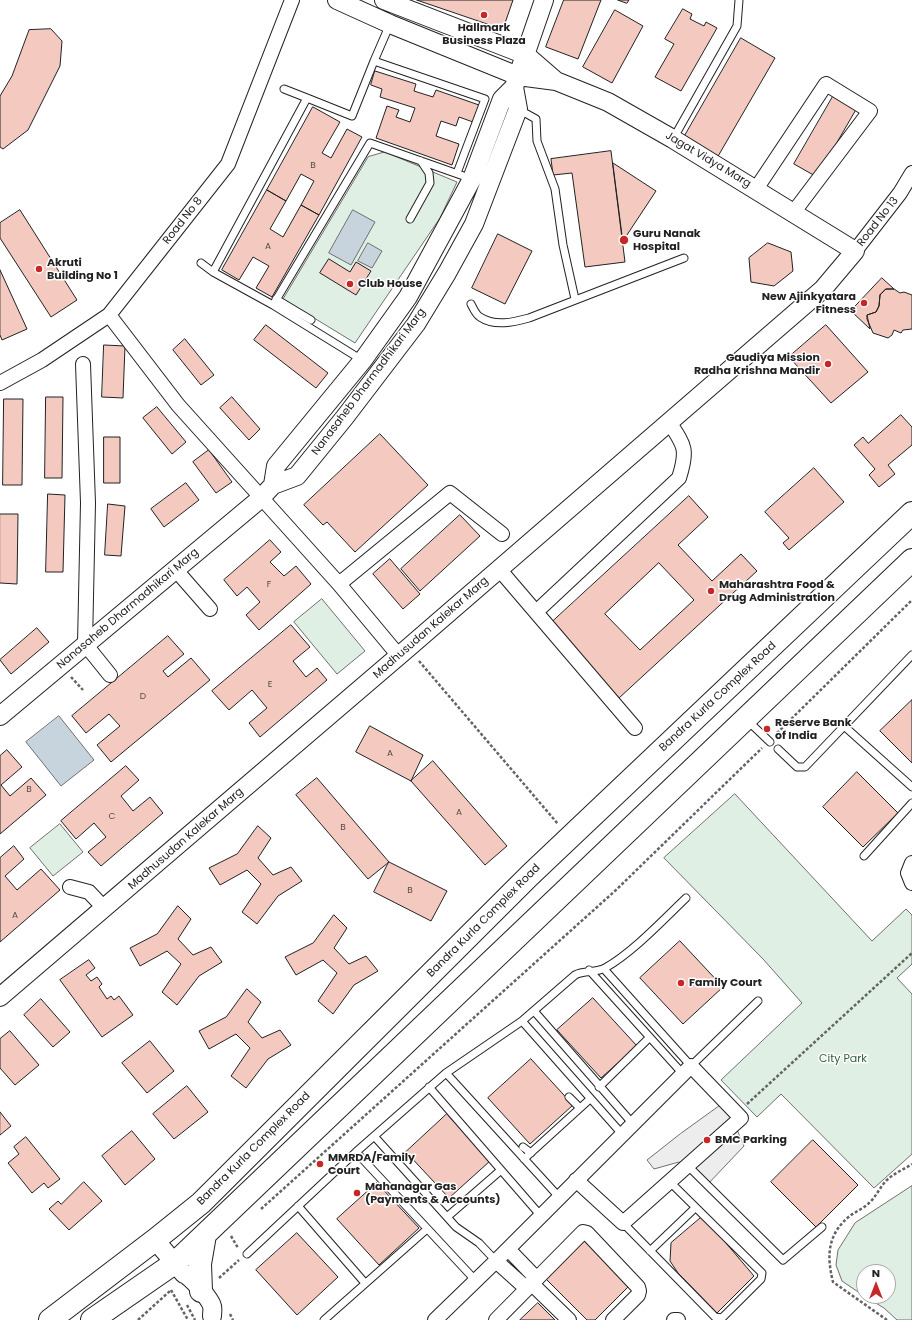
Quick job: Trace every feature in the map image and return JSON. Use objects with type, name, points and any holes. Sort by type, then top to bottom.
[{"type":"main road","name":"Bandra Kurla Complex Road","points":[[50,1320],[201,1203],[530,874],[912,514]]},
{"type":"main road","points":[[188,1280],[205,1235],[912,560]]},
{"type":"main road","points":[[92,1320],[188,1280],[200,1264],[205,1235]]},
{"type":"street","name":"Road No 8","points":[[0,383],[42,360],[109,315],[228,164],[292,0]]},
{"type":"street","points":[[337,0],[516,82],[556,81]]},
{"type":"street","points":[[384,0],[526,55],[556,81]]},
{"type":"street","points":[[518,109],[516,82],[544,0]]},
{"type":"street","name":"Jagat Vidya Marg","points":[[556,81],[608,102],[756,189],[855,251]]},
{"type":"street","name":"Nanasaheb Dharmadhikari Marg","points":[[273,484],[276,466],[363,360],[408,297],[457,208],[465,176],[502,99],[516,82]]},
{"type":"street","points":[[756,189],[826,84],[870,111],[793,213]]},
{"type":"street","name":"Nanasaheb Dharmadhikari Marg","points":[[0,716],[260,499],[273,484],[297,476],[345,417],[416,324],[447,273],[476,217],[518,109]]},
{"type":"street","name":"Road No 13","points":[[855,251],[900,193],[912,173]]},
{"type":"street","points":[[457,208],[476,217]]},
{"type":"street","name":"Madhusudan Kalekar Marg","points":[[0,997],[404,652],[829,283],[855,251]]},
{"type":"street","points":[[109,315],[178,405],[260,499],[404,652]]},
{"type":"street","points":[[83,364],[88,503],[85,644],[110,675]]},
{"type":"street","points":[[326,405],[345,417]]},
{"type":"street","points":[[536,612],[679,478],[685,460],[682,441],[669,422]]},
{"type":"street","points":[[339,584],[450,493],[502,534]]},
{"type":"street","points":[[175,569],[210,609]]},
{"type":"street","points":[[499,569],[635,728]]},
{"type":"street","points":[[912,864],[908,873],[912,883]]},
{"type":"street","points":[[70,887],[89,892],[105,908]]},
{"type":"street","points":[[435,1320],[476,1281],[541,1216],[559,1197],[576,1180],[622,1134],[687,1070],[741,1118],[623,1223],[576,1180]]},
{"type":"street","points":[[496,1320],[580,1234],[587,1233],[638,1287],[638,1295],[613,1320]]},
{"type":"street","points":[[155,1240],[212,1306],[217,1314]]},
{"type":"street","points":[[508,1249],[531,1283],[569,1320]]},
{"type":"street","points":[[496,1261],[531,1283]]},
{"type":"lane","points":[[673,139],[737,26],[738,0]]},
{"type":"lane","points":[[284,89],[352,116],[390,24]]},
{"type":"lane","points":[[275,302],[370,143],[465,176],[485,99],[374,61]]},
{"type":"lane","points":[[213,272],[307,98]]},
{"type":"lane","points":[[518,109],[536,119],[537,141],[555,188],[563,245],[575,299]]},
{"type":"lane","points":[[410,219],[430,183],[429,173],[421,161]]},
{"type":"lane","points":[[471,304],[479,317],[496,322],[512,322],[529,318],[684,258]]},
{"type":"lane","points":[[201,264],[213,272],[311,320]]},
{"type":"lane","points":[[275,302],[363,360]]},
{"type":"lane","points":[[778,749],[796,767],[805,767],[912,654]]},
{"type":"lane","points":[[745,718],[770,741]]},
{"type":"lane","points":[[844,726],[912,787]]},
{"type":"lane","points":[[864,856],[912,803]]},
{"type":"lane","points":[[245,1255],[356,1152],[446,1073],[522,1021],[575,975],[589,970],[604,969],[629,950],[686,898]]},
{"type":"lane","points":[[604,969],[687,1070]]},
{"type":"lane","points":[[589,970],[649,1038],[687,1070]]},
{"type":"lane","points":[[687,1070],[758,1001]]},
{"type":"lane","points":[[534,1011],[633,1124]]},
{"type":"lane","points":[[522,1021],[622,1134]]},
{"type":"lane","points":[[599,1087],[649,1038]]},
{"type":"lane","points":[[446,1073],[559,1197]]},
{"type":"lane","points":[[430,1087],[541,1216]]},
{"type":"lane","points":[[569,1097],[580,1108]]},
{"type":"lane","points":[[524,1159],[590,1099]]},
{"type":"lane","points":[[374,1136],[456,1227],[480,1243],[496,1261]]},
{"type":"lane","points":[[523,1147],[530,1153]]},
{"type":"lane","points":[[356,1152],[476,1281]]},
{"type":"lane","points":[[687,1165],[783,1260],[822,1227]]},
{"type":"lane","points":[[447,1217],[501,1170]]},
{"type":"lane","points":[[623,1223],[715,1317],[722,1318],[761,1279],[762,1273],[669,1181]]},
{"type":"lane","points":[[298,1206],[365,1283]]},
{"type":"lane","points":[[650,1251],[696,1208]]},
{"type":"lane","points":[[324,1320],[427,1229]]},
{"type":"path","points":[[261,1210],[616,890],[770,741],[912,600]]},
{"type":"path","points":[[404,652],[562,828]]},
{"type":"path","points":[[736,1114],[912,952]]},
{"type":"path","points":[[887,1320],[881,1314],[849,1295],[833,1282],[831,1273],[831,1238],[835,1231],[849,1216],[868,1204],[888,1179],[912,1164]]},
{"type":"path","points":[[226,1241],[237,1231]]},
{"type":"path","points":[[231,1236],[239,1250]]},
{"type":"path","points":[[138,1320],[188,1280],[245,1255]]},
{"type":"path","points":[[188,1280],[188,1320]]},
{"type":"path","points":[[217,1314],[233,1320]]},
{"type":"green space","points":[[385,152],[457,182],[440,218],[355,343],[283,299],[368,157]]},
{"type":"green space","points":[[322,599],[365,651],[337,674],[294,622]]},
{"type":"green space","name":"City Park","points":[[735,794],[872,941],[906,909],[912,915],[912,964],[897,978],[912,994],[912,1154],[874,1188],[781,1094],[757,1117],[721,1080],[802,1003],[763,959],[664,858]]},
{"type":"green space","points":[[60,824],[83,852],[53,876],[30,848]]},
{"type":"green space","points":[[912,1186],[912,1320],[897,1320],[877,1304],[896,1304],[896,1264],[856,1264],[856,1291],[842,1281],[836,1265],[838,1250],[855,1223]]},
{"type":"shaded area","points":[[353,210],[375,222],[351,265],[329,253]]},
{"type":"shaded area","points":[[368,243],[382,251],[372,268],[358,261]]},
{"type":"shaded area","points":[[59,716],[94,760],[61,786],[26,742]]},
{"type":"shaded area","name":"BMC Parking","points":[[725,1102],[744,1146],[707,1185],[679,1162],[654,1169],[647,1160]]},
{"type":"building","name":"Hallmark Business Plaza","points":[[417,0],[513,0],[503,29]]},
{"type":"building","points":[[564,0],[601,0],[578,59],[546,47]]},
{"type":"building","points":[[618,0],[629,0],[627,3]]},
{"type":"building","points":[[683,9],[692,14],[690,19],[704,26],[706,22],[717,28],[681,91],[655,77],[674,44],[665,39]]},
{"type":"building","points":[[615,10],[643,26],[612,83],[583,67]]},
{"type":"building","points":[[51,29],[62,41],[60,66],[28,130],[3,149],[0,147],[0,96],[12,76],[29,30]]},
{"type":"building","points":[[741,38],[775,58],[717,158],[683,139]]},
{"type":"building","points":[[375,71],[416,84],[414,91],[433,97],[436,90],[479,105],[473,122],[459,117],[456,126],[441,121],[436,136],[459,144],[452,165],[376,138],[387,106],[399,110],[396,117],[410,122],[415,108],[380,97],[382,89],[371,85]]},
{"type":"building","points":[[835,93],[858,106],[817,177],[794,164]]},
{"type":"building","points":[[313,107],[340,122],[322,153],[331,158],[347,129],[362,137],[319,215],[301,205],[314,181],[301,174],[286,201],[267,190]]},
{"type":"building","points":[[611,151],[625,262],[585,267],[572,173],[553,175],[551,159]]},
{"type":"building","points":[[613,163],[656,191],[623,241]]},
{"type":"building","points":[[267,190],[286,201],[270,229],[283,237],[301,205],[319,215],[272,297],[256,288],[269,266],[253,257],[239,280],[222,270]]},
{"type":"building","name":"Akruti Building No 1","points":[[20,210],[77,300],[51,317],[0,238],[0,223]]},
{"type":"building","points":[[498,234],[532,251],[505,304],[472,288]]},
{"type":"building","points":[[768,243],[791,252],[793,271],[774,286],[751,282],[749,258]]},
{"type":"building","name":"Club House","points":[[329,259],[350,272],[356,262],[371,271],[356,295],[320,273]]},
{"type":"building","points":[[0,270],[27,329],[2,340],[0,335]]},
{"type":"building","points":[[882,278],[894,289],[886,289],[880,295],[879,306],[876,312],[867,315],[870,329],[851,311]]},
{"type":"building","points":[[886,289],[894,289],[900,293],[904,292],[912,295],[912,329],[903,330],[901,333],[894,330],[892,335],[888,338],[873,333],[867,319],[867,315],[876,312],[879,306],[880,295]]},
{"type":"building","points":[[266,325],[328,373],[316,388],[254,340]]},
{"type":"building","name":"Gaudiya Mission Radha Krishna Mandir","points":[[826,325],[868,372],[831,403],[789,357]]},
{"type":"building","points":[[185,339],[214,375],[201,385],[173,350]]},
{"type":"building","points":[[104,345],[125,346],[123,398],[102,397]]},
{"type":"building","points":[[46,397],[63,397],[62,478],[45,478]]},
{"type":"building","points":[[232,397],[260,429],[249,440],[220,408]]},
{"type":"building","points":[[4,399],[23,399],[22,485],[3,485]]},
{"type":"building","points":[[157,407],[186,442],[172,454],[143,418]]},
{"type":"building","points":[[901,415],[912,427],[912,445],[888,465],[895,474],[879,487],[869,475],[875,469],[854,445],[863,437],[868,443]]},
{"type":"building","points":[[380,434],[428,485],[355,552],[327,522],[323,525],[304,505]]},
{"type":"building","points":[[104,437],[120,437],[120,483],[104,483]]},
{"type":"building","points":[[209,450],[232,482],[216,493],[193,462]]},
{"type":"building","points":[[814,468],[844,502],[789,550],[783,543],[789,538],[765,512]]},
{"type":"building","points":[[186,483],[199,500],[164,527],[151,509]]},
{"type":"building","points":[[48,494],[65,495],[63,572],[46,572]]},
{"type":"building","name":"Maharashtra Food & Drug Administration","points":[[689,496],[708,517],[678,545],[712,581],[741,554],[757,571],[619,698],[550,624]],"holes":[[[659,563],[694,600],[640,650],[605,614]]]},
{"type":"building","points":[[108,504],[125,506],[121,556],[105,555]]},
{"type":"building","points":[[0,514],[18,514],[17,584],[0,583]]},
{"type":"building","points":[[460,515],[480,536],[420,591],[401,569]]},
{"type":"building","points":[[270,540],[281,552],[270,562],[284,576],[296,566],[311,584],[259,630],[246,615],[260,602],[247,587],[237,596],[224,580]]},
{"type":"building","points":[[390,559],[420,594],[403,609],[373,574]]},
{"type":"building","points":[[291,625],[310,647],[293,661],[306,677],[317,668],[327,680],[260,737],[249,723],[267,708],[252,690],[229,710],[212,691]]},
{"type":"building","points":[[37,628],[49,642],[11,674],[0,660]]},
{"type":"building","points":[[168,636],[184,654],[163,671],[168,677],[191,658],[210,680],[111,762],[97,745],[120,726],[109,714],[86,733],[72,716]]},
{"type":"building","points":[[912,700],[912,763],[880,731]]},
{"type":"building","points":[[370,726],[423,755],[411,781],[356,752]]},
{"type":"building","points":[[7,750],[22,767],[1,785],[10,796],[31,778],[46,795],[0,834],[0,756]]},
{"type":"building","points":[[433,761],[507,846],[485,865],[411,781]]},
{"type":"building","points":[[126,766],[139,780],[121,796],[133,811],[150,797],[163,813],[101,866],[88,852],[106,837],[94,823],[76,839],[61,821]]},
{"type":"building","points":[[857,772],[898,813],[863,847],[823,807]]},
{"type":"building","points":[[317,778],[389,862],[368,879],[296,795]]},
{"type":"building","points":[[258,826],[271,838],[258,858],[273,875],[291,867],[302,881],[278,896],[257,924],[242,912],[261,884],[247,870],[220,885],[209,868],[237,854]]},
{"type":"building","points":[[14,846],[24,859],[5,876],[17,890],[41,869],[60,890],[0,942],[0,858]]},
{"type":"building","points":[[389,862],[447,891],[431,921],[374,892]]},
{"type":"building","points":[[178,906],[191,919],[178,939],[193,955],[211,947],[222,962],[199,976],[177,1005],[162,992],[181,964],[167,951],[140,966],[130,948],[157,934]]},
{"type":"building","points":[[334,915],[347,928],[334,948],[349,964],[366,956],[378,971],[354,985],[333,1014],[318,1001],[337,973],[323,960],[296,975],[285,957],[313,943]]},
{"type":"building","name":"Family Court","points":[[680,941],[723,987],[683,1024],[640,978]]},
{"type":"building","points":[[89,960],[95,968],[86,975],[91,981],[97,977],[102,984],[99,987],[107,999],[111,996],[114,1000],[119,996],[133,1015],[102,1037],[60,980]]},
{"type":"building","points":[[247,989],[261,1002],[248,1022],[262,1038],[280,1030],[291,1045],[268,1059],[246,1088],[231,1076],[250,1048],[236,1034],[209,1049],[199,1031],[226,1017]]},
{"type":"building","points":[[593,998],[637,1046],[601,1078],[557,1030]]},
{"type":"building","points":[[41,999],[70,1032],[53,1047],[24,1015]]},
{"type":"building","points":[[10,1031],[39,1065],[15,1085],[0,1068],[0,1039]]},
{"type":"building","points":[[150,1041],[174,1071],[147,1093],[122,1063]]},
{"type":"building","points":[[531,1059],[573,1105],[530,1144],[488,1098]]},
{"type":"building","points":[[187,1086],[208,1112],[174,1139],[153,1114]]},
{"type":"building","points":[[0,1112],[11,1126],[0,1135]]},
{"type":"building","points":[[447,1114],[490,1161],[449,1198],[406,1152]]},
{"type":"building","points":[[132,1131],[155,1159],[125,1185],[102,1156]]},
{"type":"building","points":[[26,1137],[60,1179],[48,1188],[44,1183],[32,1193],[8,1163],[19,1154],[14,1147]]},
{"type":"building","points":[[813,1140],[858,1185],[816,1227],[771,1182]]},
{"type":"building","points":[[84,1182],[102,1201],[69,1230],[49,1209],[58,1201],[61,1204]]},
{"type":"building","points":[[377,1183],[419,1228],[379,1265],[337,1219]]},
{"type":"building","points":[[703,1216],[754,1276],[717,1313],[678,1273],[670,1261],[671,1243]]},
{"type":"building","points":[[297,1233],[338,1277],[297,1315],[256,1270]]},
{"type":"building","points":[[586,1240],[631,1284],[595,1320],[587,1320],[546,1279]]},
{"type":"building","points":[[538,1303],[555,1320],[520,1320]]},
{"type":"place","name":"Hallmark Business Plaza","points":[[484,15]]},
{"type":"place","name":"Guru Nanak Hospital","points":[[624,240]]},
{"type":"place","name":"Akruti Building No 1","points":[[39,269]]},
{"type":"place","name":"Club House","points":[[350,284]]},
{"type":"place","name":"New Ajinkyatara Fitness","points":[[864,303]]},
{"type":"place","name":"Gaudiya Mission Radha Krishna Mandir","points":[[828,364]]},
{"type":"place","name":"Maharashtra Food & Drug Administration","points":[[711,591]]},
{"type":"place","name":"Reserve Bank of India","points":[[767,729]]},
{"type":"place","name":"Family Court","points":[[681,983]]},
{"type":"place","name":"BMC Parking","points":[[707,1140]]},
{"type":"place","name":"MMRDA/Family Court","points":[[320,1164]]},
{"type":"place","name":"Mahanagar Gas (Payments & Accounts)","points":[[357,1193]]}]
